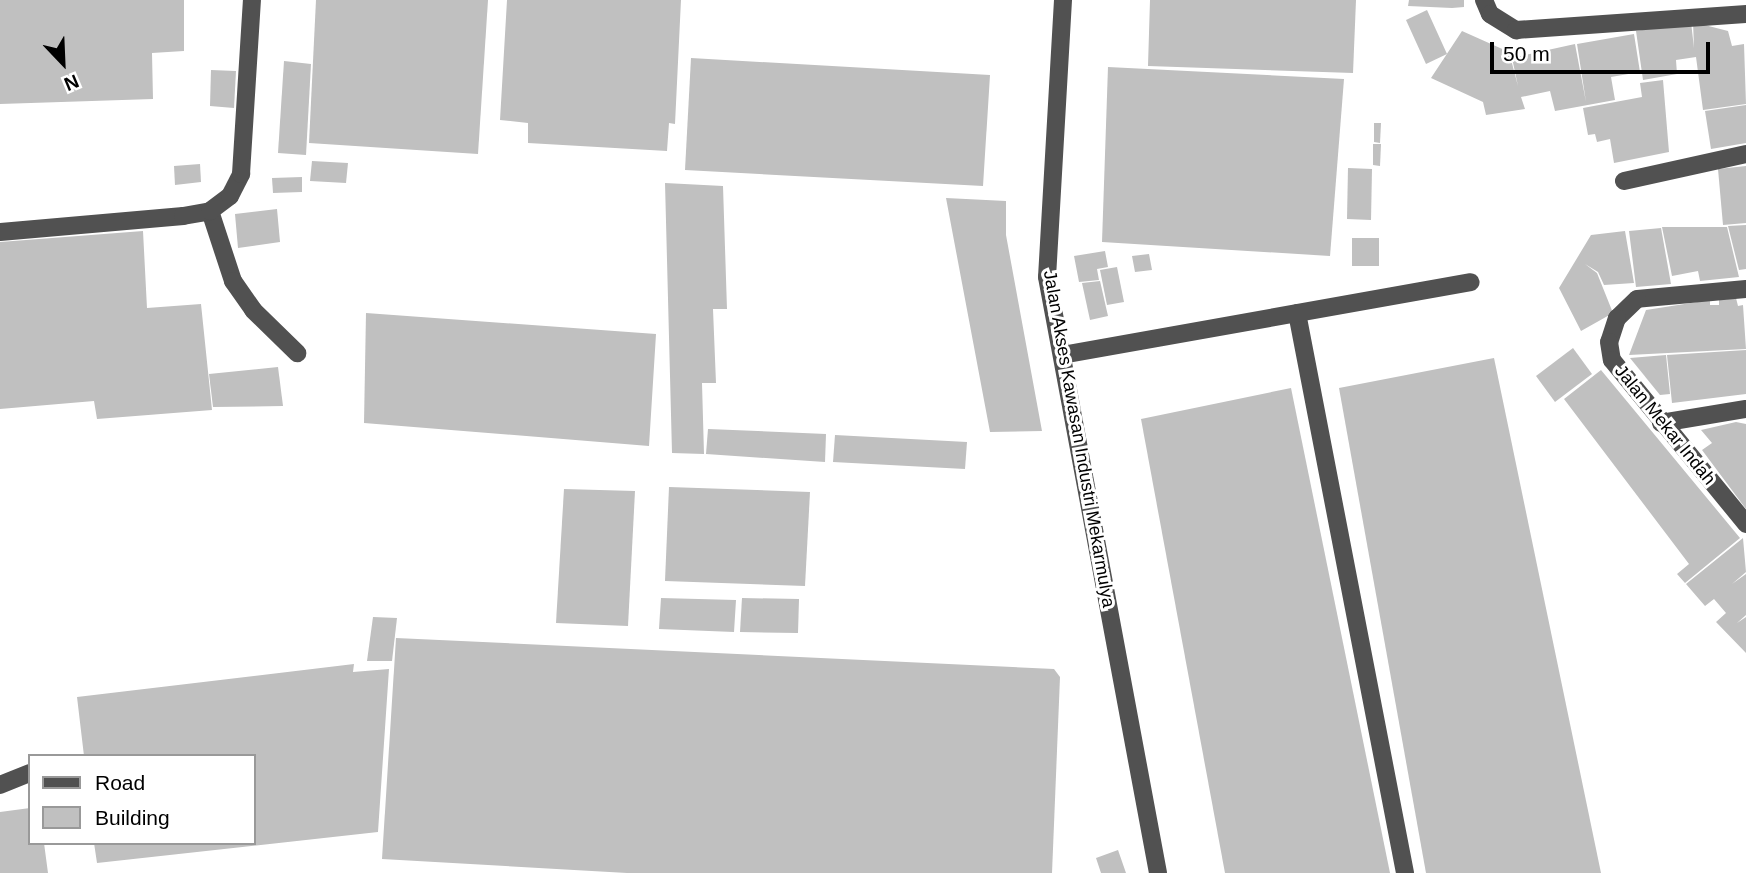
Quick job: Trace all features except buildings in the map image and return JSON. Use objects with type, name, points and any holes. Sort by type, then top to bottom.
[{"type":"street","points":[[0,232],[210,211],[230,196],[242,174],[252,0]]},
{"type":"street","name":"Jalan Akses Kawasan Industri Mekarmulya","points":[[1063,0],[1047,277],[1158,873]]},
{"type":"street","points":[[1484,0],[1490,14],[1516,30],[1746,14]]},
{"type":"street","points":[[1624,181],[1746,154]]},
{"type":"street","points":[[210,211],[233,281],[253,310],[297,353]]},
{"type":"street","points":[[1062,355],[1471,282]]},
{"type":"street","name":"Jalan Mekar Indah","points":[[1746,289],[1637,299],[1617,318],[1610,335],[1612,360],[1746,524]]},
{"type":"street","points":[[1297,313],[1405,873]]},
{"type":"street","points":[[1661,422],[1746,409]]},
{"type":"street","points":[[0,785],[28,774]]}]
